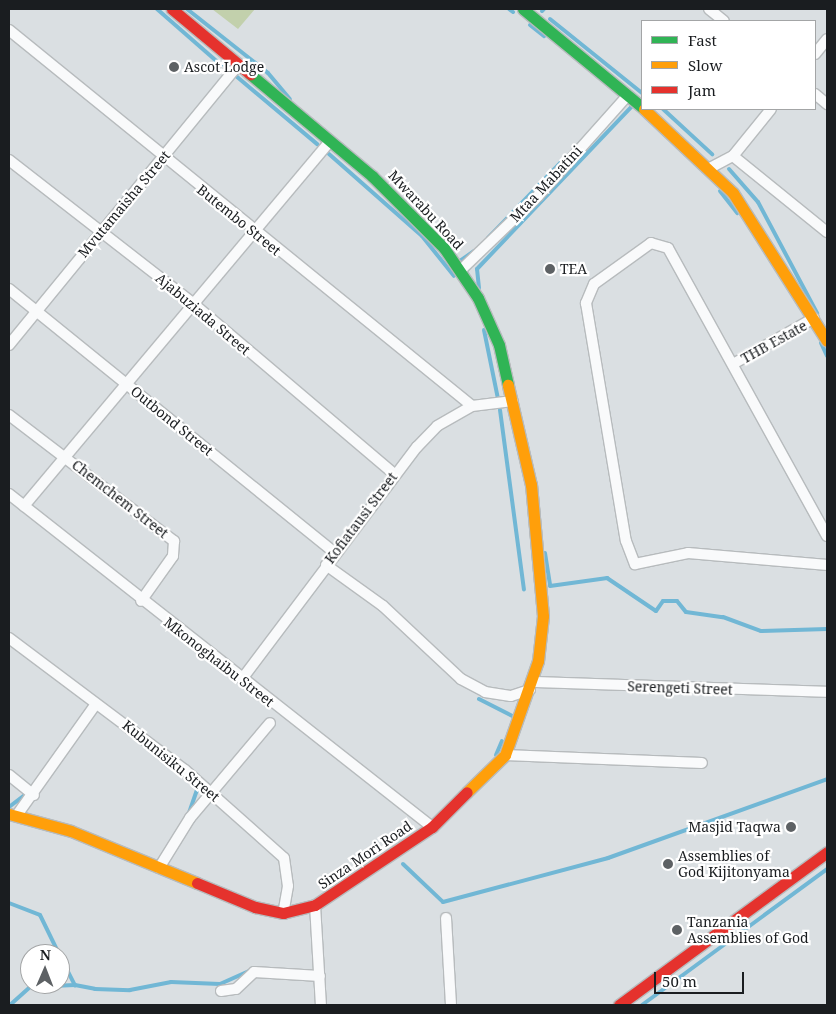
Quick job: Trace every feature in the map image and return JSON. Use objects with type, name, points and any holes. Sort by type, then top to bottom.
[{"type":"street","name":"Mwarabu Road","points":[[172,9],[239,64],[329,143],[372,176],[461,270],[493,329],[513,401],[531,485],[543,616],[531,686]]},
{"type":"street","points":[[523,9],[536,13],[641,106]]},
{"type":"street","points":[[709,9],[723,20]]},
{"type":"street","name":"Butembo Street","points":[[9,30],[162,158],[472,406]]},
{"type":"street","points":[[816,53],[827,39]]},
{"type":"street","name":"Mvutamaisha Street","points":[[9,344],[239,64]]},
{"type":"street","points":[[816,95],[827,104]]},
{"type":"street","name":"Mtaa Mabatini","points":[[461,270],[538,196],[628,96]]},
{"type":"street","points":[[645,110],[710,168],[733,193],[827,341]]},
{"type":"street","points":[[710,168],[733,156],[770,110]]},
{"type":"street","points":[[24,506],[63,455],[257,233],[329,143]]},
{"type":"street","points":[[733,156],[827,232]]},
{"type":"street","name":"Ajabuziada Street","points":[[9,160],[195,305],[394,474]]},
{"type":"street","points":[[827,536],[733,364],[665,246],[650,243],[589,290],[586,303],[629,555],[639,566],[688,553],[827,565]]},
{"type":"street","name":"Outbond Street","points":[[9,289],[335,553]]},
{"type":"street","name":"THB Estate","points":[[733,364],[814,318]]},
{"type":"street","name":"Kofiatausi Street","points":[[242,679],[394,474],[438,426],[472,406],[513,401]]},
{"type":"street","name":"Chemchem Street","points":[[9,415],[174,541],[173,556],[140,601]]},
{"type":"street","name":"Mkonoghaibu Street","points":[[9,494],[140,601],[432,827]]},
{"type":"street","name":"Serengeti Street","points":[[326,565],[383,606],[462,679],[485,692],[511,696],[531,686],[827,692]]},
{"type":"street","name":"Kubunisiku Street","points":[[9,638],[210,792],[284,858],[288,886],[283,913]]},
{"type":"street","name":"Sinza Mori Road","points":[[13,815],[70,831],[255,907],[283,913],[316,906],[432,827],[505,755],[531,686]]},
{"type":"street","points":[[13,815],[34,795],[96,704]]},
{"type":"street","points":[[159,868],[210,792],[270,723]]},
{"type":"street","points":[[505,755],[702,763]]},
{"type":"street","points":[[9,775],[34,795]]},
{"type":"street","points":[[619,1005],[827,852]]},
{"type":"street","points":[[316,906],[321,1005]]},
{"type":"street","points":[[446,918],[452,1005]]},
{"type":"street","points":[[220,991],[236,989],[254,972],[320,976]]},
{"type":"green space","points":[[212,9],[255,9],[238,29]]},
{"type":"waterway","points":[[157,9],[221,65]]},
{"type":"waterway","points":[[187,9],[268,73],[290,99]]},
{"type":"waterway","points":[[509,9],[513,12]]},
{"type":"waterway","points":[[550,19],[641,92]]},
{"type":"waterway","points":[[530,25],[544,36]]},
{"type":"waterway","points":[[236,76],[317,144]]},
{"type":"waterway","points":[[479,288],[477,269],[634,104]]},
{"type":"waterway","points":[[664,110],[712,154]]},
{"type":"waterway","points":[[329,154],[422,236],[454,276]]},
{"type":"waterway","points":[[488,238],[563,160]]},
{"type":"waterway","points":[[729,169],[758,202],[817,313]]},
{"type":"waterway","points":[[720,191],[737,213]]},
{"type":"waterway","points":[[457,263],[474,251]]},
{"type":"waterway","points":[[484,330],[498,399]]},
{"type":"waterway","points":[[821,343],[827,356]]},
{"type":"waterway","points":[[500,410],[524,589]]},
{"type":"waterway","points":[[545,553],[550,586],[607,578],[656,611],[663,601],[677,601],[686,612],[723,617],[761,631],[827,629]]},
{"type":"waterway","points":[[479,699],[514,717]]},
{"type":"waterway","points":[[496,755],[502,741]]},
{"type":"waterway","points":[[403,864],[443,902],[608,858],[827,779]]},
{"type":"waterway","points":[[189,813],[198,787]]},
{"type":"waterway","points":[[9,807],[25,795]]},
{"type":"waterway","points":[[642,1005],[827,869]]},
{"type":"waterway","points":[[9,903],[40,915],[54,944]]},
{"type":"waterway","points":[[70,975],[75,985],[95,989],[130,990],[171,982],[220,984],[253,969]]},
{"type":"waterway","points":[[10,1005],[30,987],[75,985]]},
{"type":"traffic: fast","points":[[523,9],[641,106]]},
{"type":"traffic: fast","points":[[250,74],[372,176],[444,248],[478,298],[499,345],[508,385]]},
{"type":"traffic: slow","points":[[645,110],[733,193],[827,341]]},
{"type":"traffic: slow","points":[[467,792],[505,755],[538,661],[543,616],[531,485],[508,385]]},
{"type":"traffic: slow","points":[[9,814],[71,831],[197,883]]},
{"type":"traffic: jam","points":[[172,9],[250,74]]},
{"type":"traffic: jam","points":[[197,883],[255,907],[283,913],[315,905],[432,827],[467,792]]},
{"type":"traffic: jam","points":[[619,1005],[827,852]]},
{"type":"place","name":"Ascot Lodge","points":[[174,67]]},
{"type":"place","name":"TEA","points":[[550,269]]},
{"type":"place","name":"Masjid Taqwa","points":[[791,827]]},
{"type":"place","name":"Assemblies of God Kijitonyama","points":[[668,864]]},
{"type":"place","name":"Tanzania Assemblies of God","points":[[677,930]]}]
